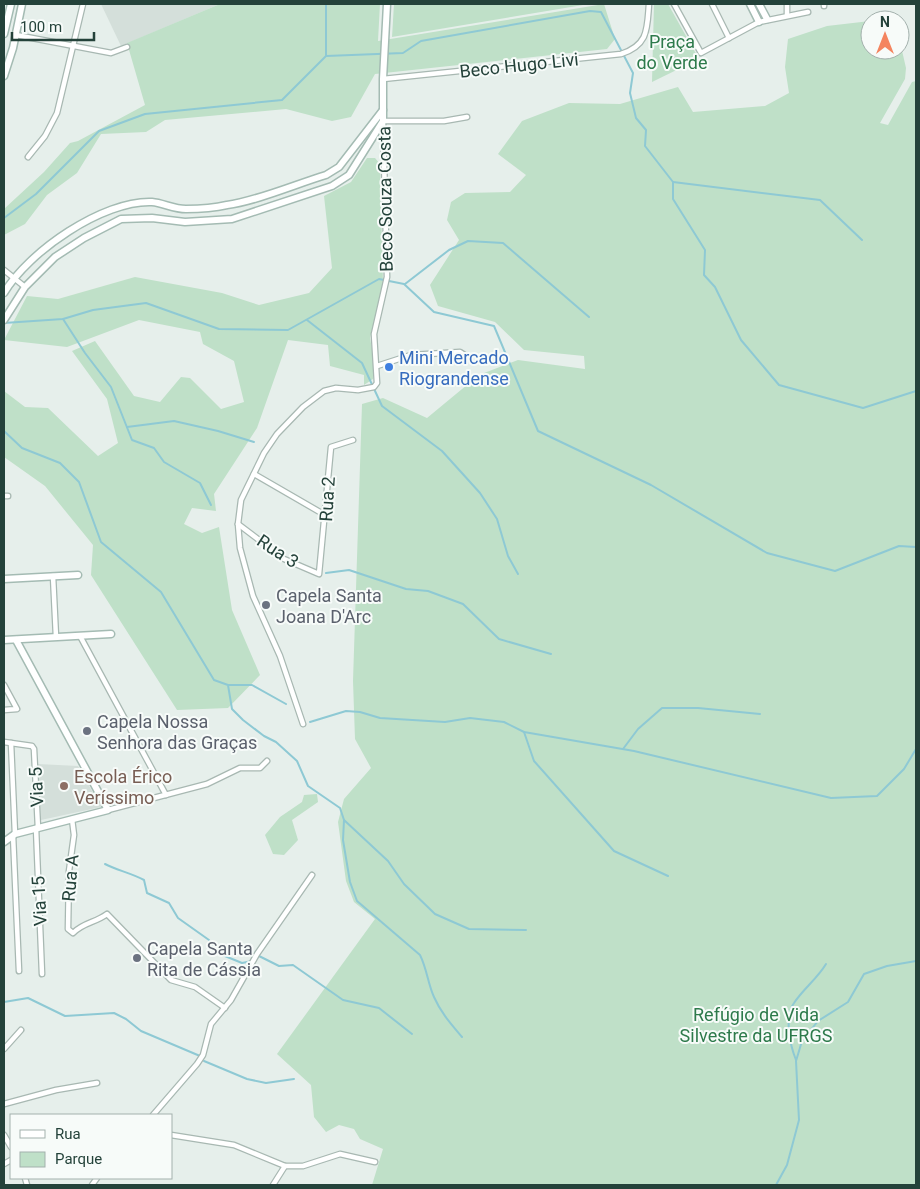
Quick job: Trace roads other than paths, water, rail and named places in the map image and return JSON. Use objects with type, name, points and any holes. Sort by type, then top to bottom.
[{"type":"street","points":[[11,4],[4,33],[11,36],[13,47]]},
{"type":"street","points":[[4,76],[16,35],[22,4]]},
{"type":"street","points":[[28,157],[44,136],[57,113],[83,4]]},
{"type":"street","name":"Beco Souza Costa","points":[[304,724],[280,656],[253,596],[240,548],[238,524],[241,500],[254,474],[277,434],[303,407],[324,391],[336,388],[358,390],[374,387],[377,383],[374,334],[387,277],[388,230],[383,79],[387,4]]},
{"type":"street","name":"Beco Hugo Livi","points":[[383,79],[621,54],[640,43],[647,33],[649,4]]},
{"type":"street","points":[[674,4],[701,53],[759,22],[808,12]]},
{"type":"street","points":[[712,4],[728,38]]},
{"type":"street","points":[[750,4],[759,22]]},
{"type":"street","points":[[759,4],[767,19]]},
{"type":"street","points":[[787,4],[787,15]]},
{"type":"street","points":[[8,18],[8,30],[16,35],[111,53],[128,47]]},
{"type":"street","points":[[4,293],[13,277],[47,248],[77,228],[117,207],[152,202],[185,209],[228,205],[326,175],[339,167],[383,110]]},
{"type":"street","points":[[4,320],[26,287],[55,257],[84,238],[121,220],[152,218],[186,222],[232,218],[332,186],[349,175],[383,121],[444,120],[467,116]]},
{"type":"street","points":[[185,209],[186,222]]},
{"type":"street","points":[[77,228],[84,238]]},
{"type":"street","points":[[4,270],[26,287]]},
{"type":"street","points":[[377,366],[411,355],[461,352],[466,356]]},
{"type":"street","name":"Rua 2","points":[[319,574],[331,446],[353,440]]},
{"type":"street","points":[[254,474],[325,515]]},
{"type":"street","name":"Rua 3","points":[[238,524],[284,559],[319,574]]},
{"type":"street","points":[[4,579],[78,575]]},
{"type":"street","points":[[53,576],[56,637]]},
{"type":"street","points":[[4,640],[111,634]]},
{"type":"street","points":[[80,636],[166,795]]},
{"type":"street","points":[[16,640],[108,810]]},
{"type":"street","points":[[4,685],[17,709],[4,710]]},
{"type":"street","name":"Via 5","points":[[4,742],[32,746],[34,749],[37,828]]},
{"type":"street","points":[[11,743],[19,971]]},
{"type":"street","points":[[4,842],[14,834],[207,784],[240,768],[260,768],[267,761]]},
{"type":"street","name":"Rua A","points":[[72,819],[74,835],[69,871],[66,925],[73,933],[82,924],[98,920],[107,914],[171,980],[195,987],[225,1008]]},
{"type":"street","name":"Via 15","points":[[37,828],[42,974]]},
{"type":"street","points":[[154,1114],[203,1055],[211,1024],[225,1008],[256,954],[312,875]]},
{"type":"street","points":[[4,1049],[21,1030]]},
{"type":"street","points":[[4,1104],[56,1090],[97,1083]]},
{"type":"street","points":[[172,1135],[234,1145],[285,1166],[303,1166],[340,1154],[375,1162]]},
{"type":"street","points":[[274,1185],[285,1166]]},
{"type":"waterway","points":[[326,4],[326,56]]},
{"type":"waterway","points":[[4,218],[36,194],[99,131],[145,114],[282,100],[326,56],[403,53],[421,41],[590,11],[601,12],[633,73],[630,93],[636,118],[646,130],[645,146],[673,182],[673,199],[705,250],[704,275],[715,287],[741,340],[779,385],[863,408],[916,391]]},
{"type":"waterway","points":[[673,182],[820,200],[862,240]]},
{"type":"waterway","points":[[405,284],[449,250],[468,241],[503,243],[589,317]]},
{"type":"waterway","points":[[4,323],[63,319],[93,310],[146,303],[219,329],[288,330],[379,279],[404,284],[434,312],[494,326],[538,431],[651,485],[767,553],[835,571],[899,546],[916,547]]},
{"type":"waterway","points":[[63,319],[85,353],[111,387],[132,440],[154,448],[164,462],[200,483],[211,505]]},
{"type":"waterway","points":[[307,320],[362,363],[382,406],[442,451],[480,493],[497,519],[508,556],[518,574]]},
{"type":"waterway","points":[[127,427],[174,421],[254,442]]},
{"type":"waterway","points":[[4,431],[22,448],[60,463],[79,482],[101,542],[161,592],[214,680],[228,685],[232,709],[243,720],[264,736],[276,742],[297,761],[308,786],[340,808],[344,820],[343,840],[350,882],[357,901],[420,955],[437,1003],[446,1018],[462,1037]]},
{"type":"waterway","points":[[326,573],[349,570],[406,589],[428,591],[463,604],[499,639],[551,654]]},
{"type":"waterway","points":[[229,685],[252,685],[286,704]]},
{"type":"waterway","points":[[623,749],[638,729],[662,708],[698,708],[760,714]]},
{"type":"waterway","points":[[310,722],[346,711],[360,712],[380,718],[445,722],[470,718],[504,722],[524,732],[634,751],[831,798],[877,796],[904,769],[916,749]]},
{"type":"waterway","points":[[524,732],[534,761],[614,851],[668,876]]},
{"type":"waterway","points":[[344,820],[388,861],[404,884],[435,914],[469,929],[526,930]]},
{"type":"waterway","points":[[105,864],[144,880],[147,893],[169,903],[178,918],[209,940],[215,952],[242,963],[252,961]]},
{"type":"waterway","points":[[256,959],[259,956],[279,966],[293,965],[343,1000],[379,1008],[412,1034]]},
{"type":"waterway","points":[[776,1185],[787,1165],[799,1120],[796,1061],[802,1041],[818,1021],[848,1002],[864,974],[887,966],[916,961]]},
{"type":"waterway","points":[[796,1060],[789,1031],[791,1009],[826,964]]},
{"type":"waterway","points":[[4,1002],[28,998],[65,1016],[114,1013],[126,1019],[141,1031],[200,1056]]},
{"type":"waterway","points":[[204,1061],[247,1079],[266,1083],[294,1079]]},
{"type":"place","name":"Mini Mercado Riograndense","points":[[389,367]]},
{"type":"place","name":"Capela Santa Joana D'Arc","points":[[266,605]]},
{"type":"place","name":"Capela Nossa Senhora das Graças","points":[[87,731]]},
{"type":"place","name":"Escola Érico Veríssimo","points":[[64,786]]},
{"type":"place","name":"Capela Santa Rita de Cássia","points":[[137,958]]},
{"type":"park label","name":"Praça do Verde","points":[[672,51]]},
{"type":"park label","name":"Refúgio de Vida Silvestre da UFRGS","points":[[756,1024]]}]
